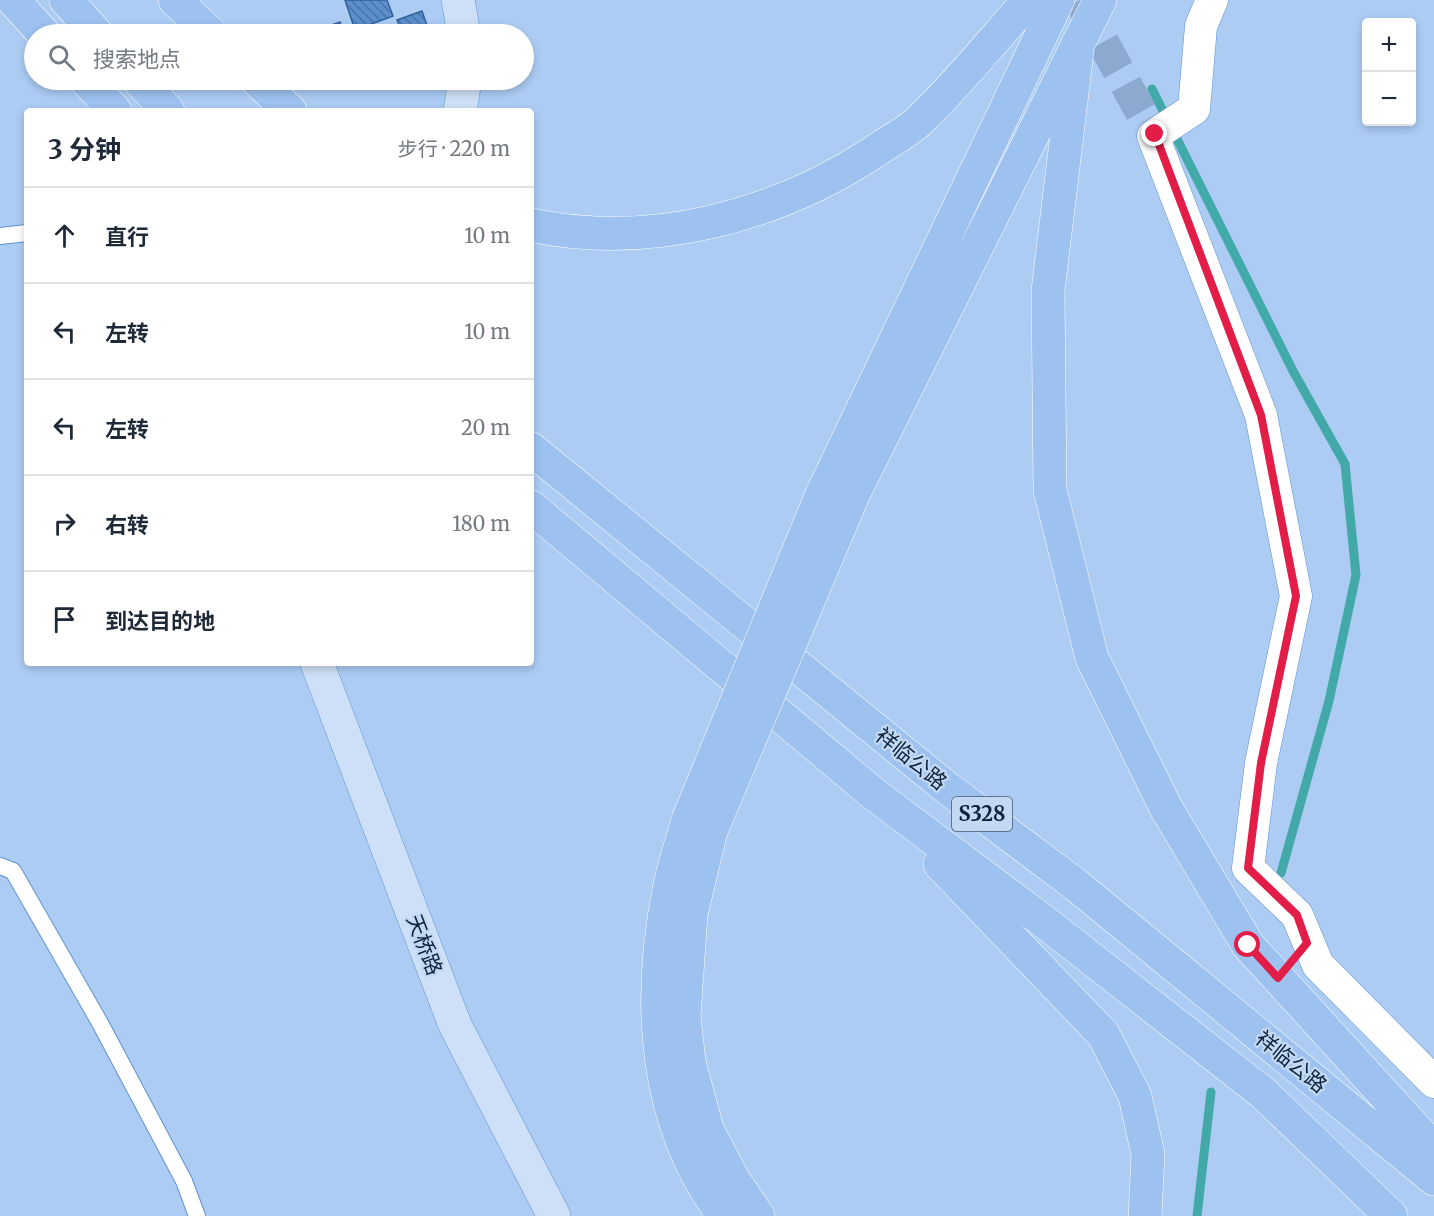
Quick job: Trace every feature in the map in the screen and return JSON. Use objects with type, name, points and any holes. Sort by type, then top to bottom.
[{"type":"main road","points":[[14,0],[35,24]]},
{"type":"main road","points":[[66,0],[88,24]]},
{"type":"main road","points":[[175,0],[200,24]]},
{"type":"main road","points":[[534,225],[624,235],[699,224],[763,208],[838,176],[917,123],[1029,0]]},
{"type":"main road","points":[[724,1216],[713,1201],[683,1142],[670,1103],[659,1051],[656,996],[669,888],[700,825],[837,494],[1058,0]]},
{"type":"main road","points":[[837,494],[1100,0]]},
{"type":"main road","points":[[1078,43],[1048,291],[1050,490],[1092,658],[1166,808],[1248,945],[1434,1149]]},
{"type":"main road","points":[[95,90],[112,108]]},
{"type":"main road","points":[[148,90],[165,108]]},
{"type":"main road","points":[[268,90],[287,108]]},
{"type":"main road","name":"祥临公路","points":[[534,451],[947,788],[1085,893],[1434,1179]]},
{"type":"main road","name":"祥临公路","points":[[534,510],[875,795],[1042,920],[1263,1093],[1391,1216]]},
{"type":"main road","points":[[875,795],[1103,1034],[1135,1096],[1148,1154],[1145,1216]]},
{"type":"main road","points":[[700,825],[684,1016],[689,1062],[707,1129],[732,1179],[758,1216]]},
{"type":"street","points":[[458,0],[462,24]]},
{"type":"street","points":[[1212,0],[1202,26],[1194,109],[1150,127],[1261,415],[1296,596],[1258,786],[1248,868],[1297,915],[1318,965],[1434,1082]]},
{"type":"street","points":[[460,108],[463,90]]},
{"type":"street","name":"天桥路","points":[[319,666],[455,1025],[554,1216]]},
{"type":"street","points":[[1278,978],[1307,943]]},
{"type":"lane","points":[[0,236],[24,233]]},
{"type":"lane","points":[[0,866],[13,871],[100,1023],[184,1181],[197,1216]]},
{"type":"building","points":[[345,0],[387,0],[393,16],[371,24],[353,24]]},
{"type":"building","points":[[422,11],[427,24],[399,24],[397,20]]},
{"type":"waterway","points":[[1152,89],[1293,371],[1345,464],[1356,575],[1329,701],[1281,873]]},
{"type":"waterway","points":[[1197,1216],[1211,1092]]},
{"type":"tunnel","points":[[1080,0],[1141,112]]},
{"type":"route","points":[[1155,134],[1153,135],[1261,415],[1296,596],[1261,763],[1248,868],[1297,915],[1307,943],[1278,978],[1248,945]]}]
